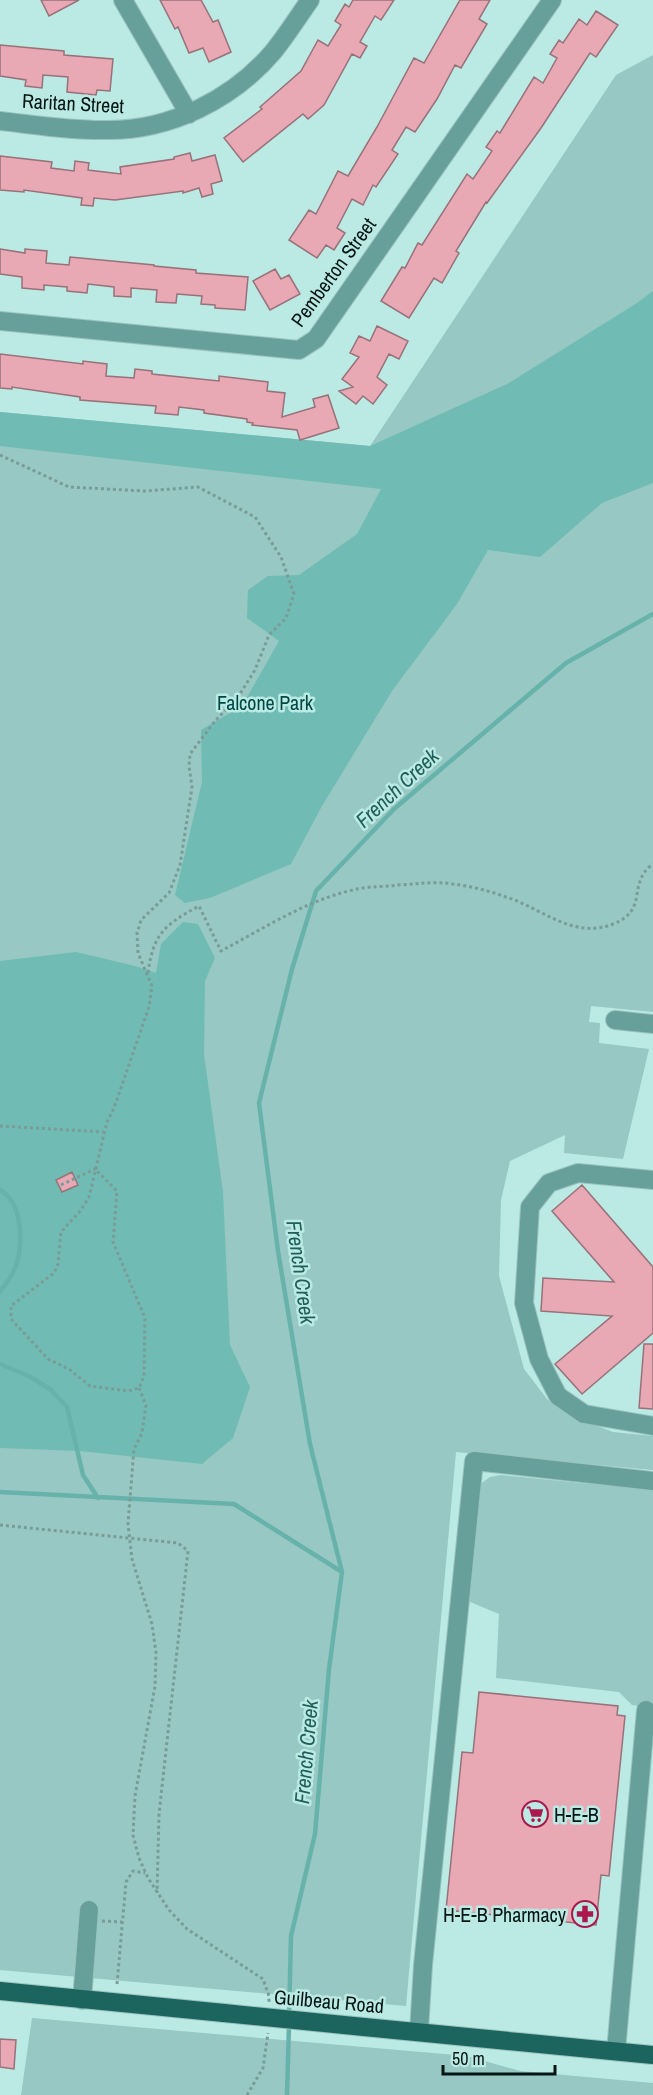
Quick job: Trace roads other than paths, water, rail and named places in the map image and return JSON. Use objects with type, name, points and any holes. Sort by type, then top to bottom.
[{"type":"main road","name":"Guilbeau Road","points":[[0,1991],[653,2055]]},
{"type":"street","points":[[123,0],[189,114]]},
{"type":"street","name":"Raritan Street","points":[[0,121],[110,130],[156,124],[189,114],[219,97],[256,69],[272,52],[310,0]]},
{"type":"street","name":"Pemberton Street","points":[[0,321],[299,350],[316,339],[552,0]]},
{"type":"street","points":[[615,1020],[653,1024]]},
{"type":"street","points":[[653,1180],[578,1173],[549,1183],[530,1207],[524,1303],[539,1359],[558,1396],[584,1414],[653,1426]]},
{"type":"street","points":[[419,2031],[423,1965],[474,1461],[653,1481]]},
{"type":"street","points":[[616,2051],[646,1710]]},
{"type":"street","points":[[81,2000],[89,1910]]},
{"type":"waterway","name":"French Creek","points":[[289,2017],[291,1936],[315,1834],[329,1669],[342,1572],[310,1444],[278,1251],[259,1103],[292,969],[316,891],[394,809],[566,663],[653,614]]},
{"type":"waterway","points":[[0,1190],[13,1204],[20,1226],[18,1259],[10,1278],[0,1292]]},
{"type":"waterway","points":[[0,1364],[31,1377],[51,1390],[67,1407],[83,1475],[98,1498]]},
{"type":"waterway","points":[[0,1492],[234,1504],[342,1572]]},
{"type":"waterway","name":"French Creek","points":[[287,2095],[289,2025]]},
{"type":"place","name":"H-E-B","points":[[535,1814]]},
{"type":"place","name":"H-E-B Pharmacy","points":[[585,1914]]},
{"type":"park label","name":"Falcone Park","points":[[265,702]]}]
